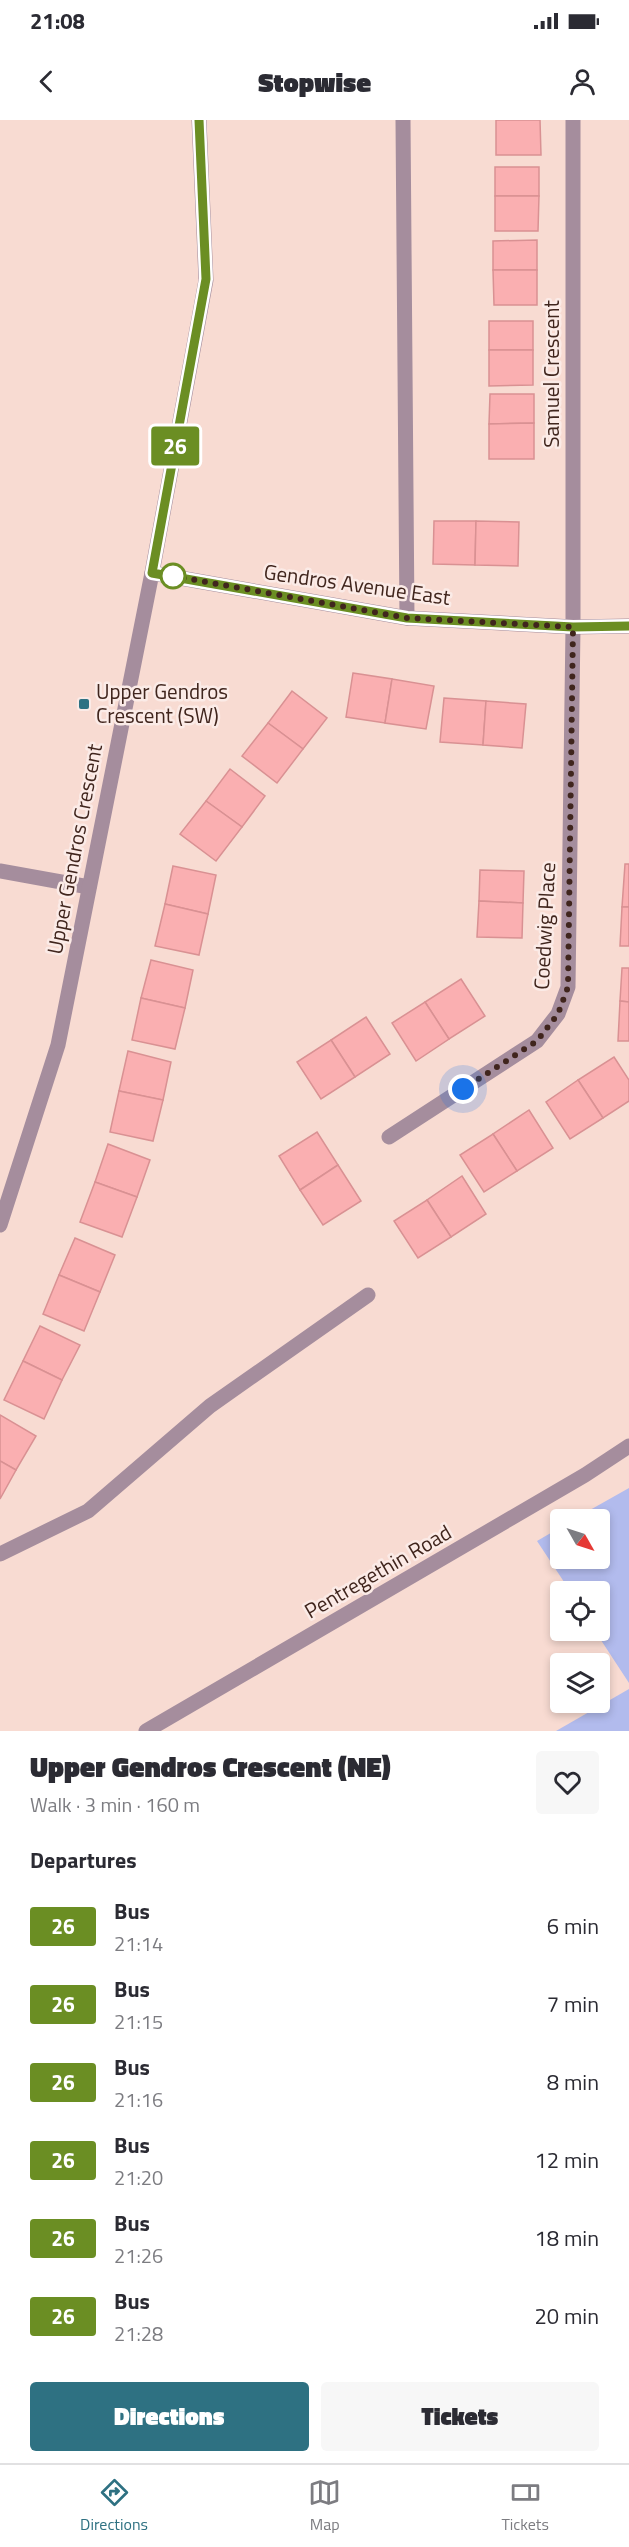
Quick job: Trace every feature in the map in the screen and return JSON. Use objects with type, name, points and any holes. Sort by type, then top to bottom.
[{"type":"street","name":"Upper Gendros Crescent","points":[[0,1225],[58,1045],[152,573],[206,279],[200,120]]},
{"type":"street","points":[[403,120],[407,618]]},
{"type":"street","name":"Samuel Crescent","points":[[573,120],[573,627]]},
{"type":"street","name":"Gendros Avenue East","points":[[152,573],[407,618],[573,627],[629,626]]},
{"type":"street","name":"Coedwig Place","points":[[389,1137],[537,1041],[558,1014],[568,987],[573,627]]},
{"type":"street","points":[[0,871],[89,887]]},
{"type":"street","points":[[0,1554],[88,1511],[210,1406],[368,1295]]},
{"type":"street","name":"Pentregethin Road","points":[[146,1731],[585,1475],[629,1446]]},
{"type":"shaded area","points":[[629,1488],[629,1683],[602,1641],[610,1641],[610,1581],[563,1581],[555,1569],[610,1569],[610,1509],[592,1509]]},
{"type":"shaded area","points":[[550,1533],[550,1561],[537,1541]]},
{"type":"shaded area","points":[[629,1689],[629,1731],[556,1731],[587,1713],[610,1713],[610,1700]]},
{"type":"building","points":[[496,120],[540,120],[541,155],[496,155]]},
{"type":"building","points":[[495,167],[539,167],[539,196],[495,196]]},
{"type":"building","points":[[495,196],[539,196],[538,231],[495,231]]},
{"type":"building","points":[[537,240],[537,270],[493,270],[493,241]]},
{"type":"building","points":[[493,270],[537,270],[537,305],[494,305]]},
{"type":"building","points":[[489,321],[533,321],[533,350],[489,350]]},
{"type":"building","points":[[489,350],[533,350],[533,385],[489,386]]},
{"type":"building","points":[[490,394],[534,394],[534,423],[489,424]]},
{"type":"building","points":[[534,423],[534,459],[489,459],[489,424]]},
{"type":"building","points":[[434,521],[476,521],[475,565],[433,564]]},
{"type":"building","points":[[476,521],[519,522],[518,566],[475,565]]},
{"type":"building","points":[[353,673],[392,679],[385,723],[346,717]]},
{"type":"building","points":[[392,679],[434,686],[426,729],[385,723]]},
{"type":"building","points":[[292,691],[327,718],[303,749],[268,723]]},
{"type":"building","points":[[444,698],[486,701],[483,745],[440,742]]},
{"type":"building","points":[[486,701],[526,704],[522,748],[483,745]]},
{"type":"building","points":[[268,723],[303,749],[277,783],[242,756]]},
{"type":"building","points":[[230,769],[265,796],[242,827],[206,801]]},
{"type":"building","points":[[206,801],[242,827],[216,861],[180,834]]},
{"type":"building","points":[[625,864],[629,864],[629,907],[622,907]]},
{"type":"building","points":[[173,866],[216,875],[208,914],[165,904]]},
{"type":"building","points":[[480,870],[524,871],[523,903],[479,901]]},
{"type":"building","points":[[479,901],[523,903],[522,938],[477,937]]},
{"type":"building","points":[[165,904],[208,914],[199,955],[155,946]]},
{"type":"building","points":[[622,907],[629,907],[629,946],[620,946]]},
{"type":"building","points":[[151,960],[193,970],[185,1008],[141,998]]},
{"type":"building","points":[[622,968],[629,968],[629,1002],[620,1001]]},
{"type":"building","points":[[461,979],[485,1016],[449,1039],[425,1002]]},
{"type":"building","points":[[141,998],[185,1008],[175,1049],[132,1040]]},
{"type":"building","points":[[620,1001],[629,1002],[629,1041],[618,1041]]},
{"type":"building","points":[[425,1002],[449,1039],[416,1061],[392,1023]]},
{"type":"building","points":[[366,1017],[390,1054],[355,1077],[331,1040]]},
{"type":"building","points":[[331,1040],[355,1077],[321,1099],[297,1062]]},
{"type":"building","points":[[128,1051],[171,1062],[163,1100],[119,1091]]},
{"type":"building","points":[[614,1057],[629,1080],[629,1101],[603,1118],[578,1080]]},
{"type":"building","points":[[578,1080],[603,1118],[570,1139],[546,1102]]},
{"type":"building","points":[[119,1091],[163,1100],[153,1141],[110,1132]]},
{"type":"building","points":[[529,1110],[553,1148],[517,1171],[493,1134]]},
{"type":"building","points":[[317,1132],[338,1165],[300,1190],[279,1156]]},
{"type":"building","points":[[493,1134],[517,1171],[484,1192],[460,1155]]},
{"type":"building","points":[[108,1144],[150,1160],[137,1197],[95,1182]]},
{"type":"building","points":[[338,1165],[361,1201],[323,1225],[300,1190]]},
{"type":"building","points":[[462,1176],[486,1214],[451,1237],[427,1200]]},
{"type":"building","points":[[95,1182],[137,1197],[122,1237],[80,1222]]},
{"type":"building","points":[[427,1200],[451,1237],[418,1258],[394,1221]]},
{"type":"building","points":[[75,1238],[115,1255],[100,1292],[59,1275]]},
{"type":"building","points":[[59,1275],[100,1292],[84,1331],[43,1314]]},
{"type":"building","points":[[40,1326],[80,1345],[62,1380],[23,1361]]},
{"type":"building","points":[[23,1361],[62,1380],[44,1419],[4,1400]]},
{"type":"building","points":[[0,1415],[36,1436],[16,1470],[0,1461]]},
{"type":"building","points":[[0,1461],[16,1470],[0,1499]]},
{"type":"bus line","name":"26","points":[[199,120],[206,279],[152,573],[407,618],[573,627],[629,626]]},
{"type":"place","name":"Upper Gendros Crescent (SW)","points":[[84,704]]},
{"type":"route","points":[[173,576],[407,618],[573,627],[568,987],[558,1014],[537,1041],[463,1089]]}]
